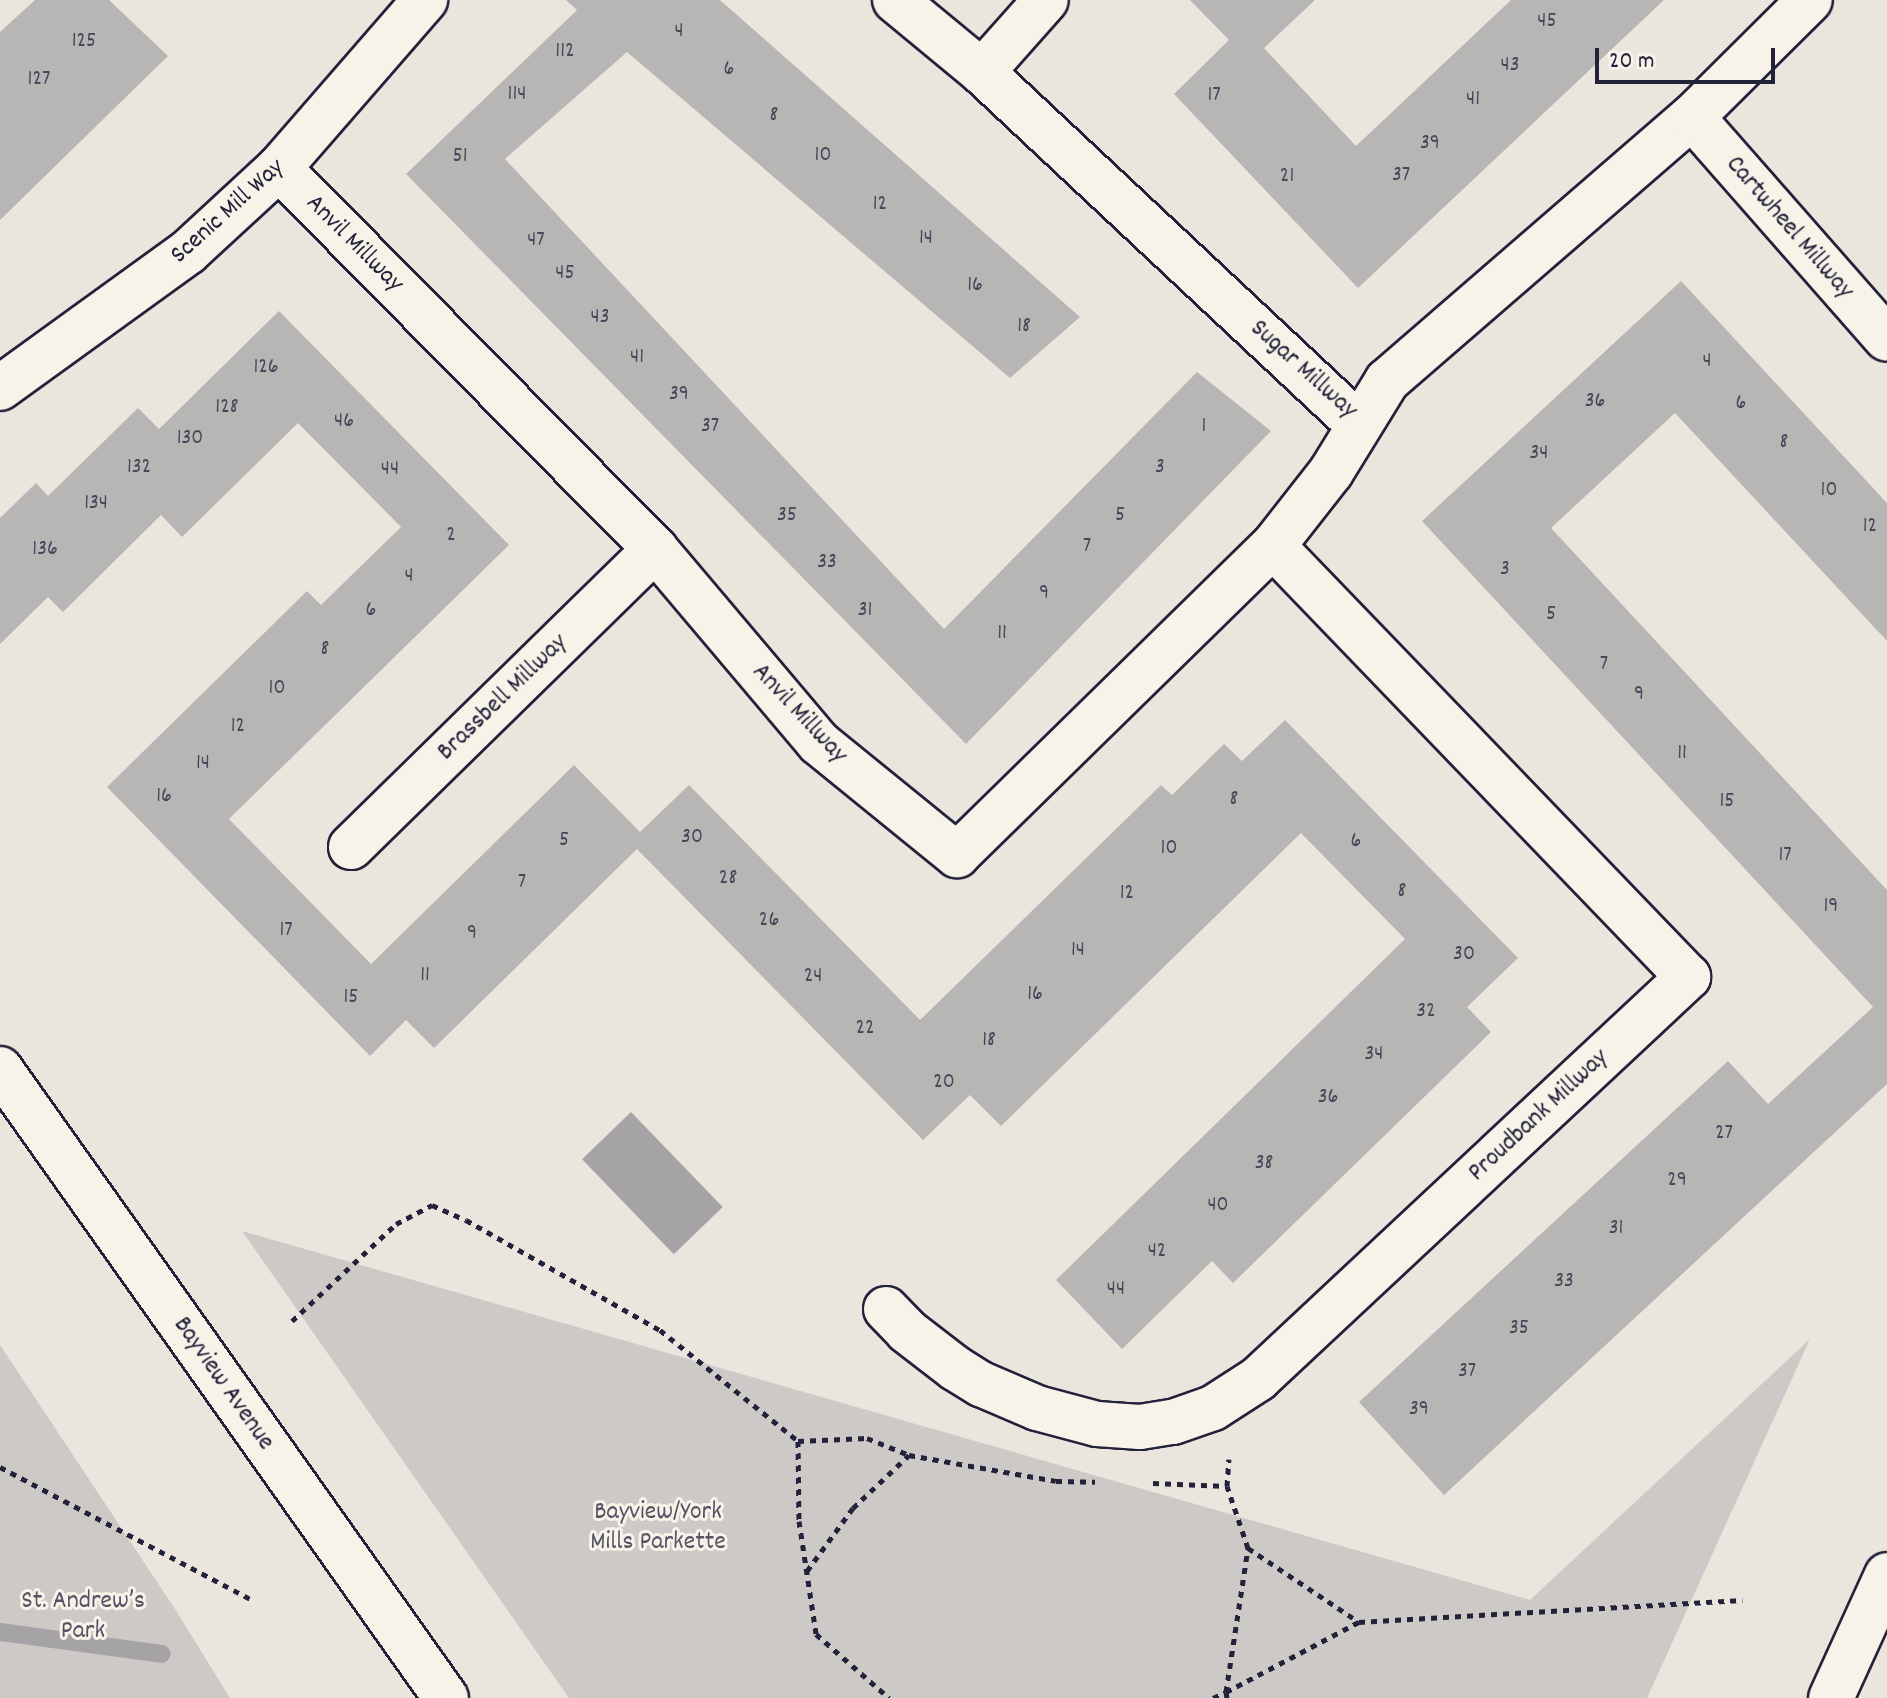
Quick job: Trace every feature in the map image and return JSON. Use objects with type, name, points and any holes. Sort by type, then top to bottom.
[{"type":"street","name":"Scenic Mill Way","points":[[0,388],[188,252],[279,168],[425,0]]},
{"type":"street","name":"Sugar Millway","points":[[895,0],[982,72],[1359,425],[1387,381],[1428,342],[1692,117],[1810,0]]},
{"type":"street","points":[[982,72],[1046,0]]},
{"type":"street","name":"Cartwheel Millway","points":[[1692,117],[1887,339]]},
{"type":"street","name":"Anvil Millway","points":[[279,168],[655,549],[819,743],[957,855],[1273,546],[1331,472],[1359,425]]},
{"type":"street","name":"Proudbank Millway","points":[[886,1309],[918,1340],[955,1368],[981,1384],[1037,1408],[1097,1424],[1140,1427],[1173,1422],[1213,1408],[1258,1379],[1688,977],[1273,546]]},
{"type":"street","name":"Brassbell Millway","points":[[351,847],[655,549]]},
{"type":"street","name":"Bayview Avenue","points":[[0,1069],[446,1698]]},
{"type":"street","points":[[1831,1698],[1887,1575]]},
{"type":"path","points":[[292,1321],[396,1224],[432,1205],[466,1220],[660,1330],[798,1441],[799,1521],[816,1634],[889,1698]]},
{"type":"path","points":[[807,1572],[853,1508],[909,1455]]},
{"type":"path","points":[[0,1467],[254,1601]]},
{"type":"path","points":[[1226,1695],[1248,1548],[1227,1486]]},
{"type":"path","points":[[1248,1548],[1359,1622]]},
{"type":"path","points":[[1213,1698],[1226,1695],[1359,1622],[1742,1600]]},
{"type":"green space","name":"Bayview/York Mills Parkette","points":[[242,1231],[1530,1600],[1810,1339],[1647,1698],[569,1698]]},
{"type":"green space","name":"St. Andrew’s Park","points":[[0,1345],[175,1609],[230,1698],[0,1698]]},
{"type":"shaded area","points":[[631,1112],[723,1207],[674,1254],[582,1159]]},
{"type":"building","points":[[35,0],[109,0],[168,56],[0,220],[0,32]]},
{"type":"building","points":[[566,0],[720,0],[1080,317],[1010,378],[627,52],[505,159],[944,629],[1197,372],[1271,431],[966,744],[406,174],[577,10]]},
{"type":"building","points":[[1190,0],[1315,0],[1264,48],[1356,146],[1511,0],[1664,0],[1358,288],[1174,94],[1229,40]]},
{"type":"building","points":[[1681,281],[1887,503],[1887,641],[1675,413],[1551,528],[1887,890],[1887,1084],[1444,1495],[1359,1402],[1728,1061],[1768,1104],[1873,1007],[1422,521]]},
{"type":"building","points":[[279,311],[509,545],[229,819],[371,964],[574,765],[640,832],[689,785],[920,1020],[1161,785],[1172,795],[1224,744],[1242,761],[1285,720],[1518,958],[1467,1007],[1491,1032],[1233,1283],[1212,1261],[1122,1349],[1056,1280],[1405,939],[1301,833],[1001,1126],[970,1095],[923,1140],[637,849],[434,1048],[406,1020],[370,1056],[107,787],[307,591],[321,605],[401,527],[298,423],[182,537],[161,515],[63,612],[48,597],[0,644],[0,518],[36,483],[48,496],[138,408],[159,429]]},
{"type":"waterway","points":[[0,1632],[162,1654]]}]
